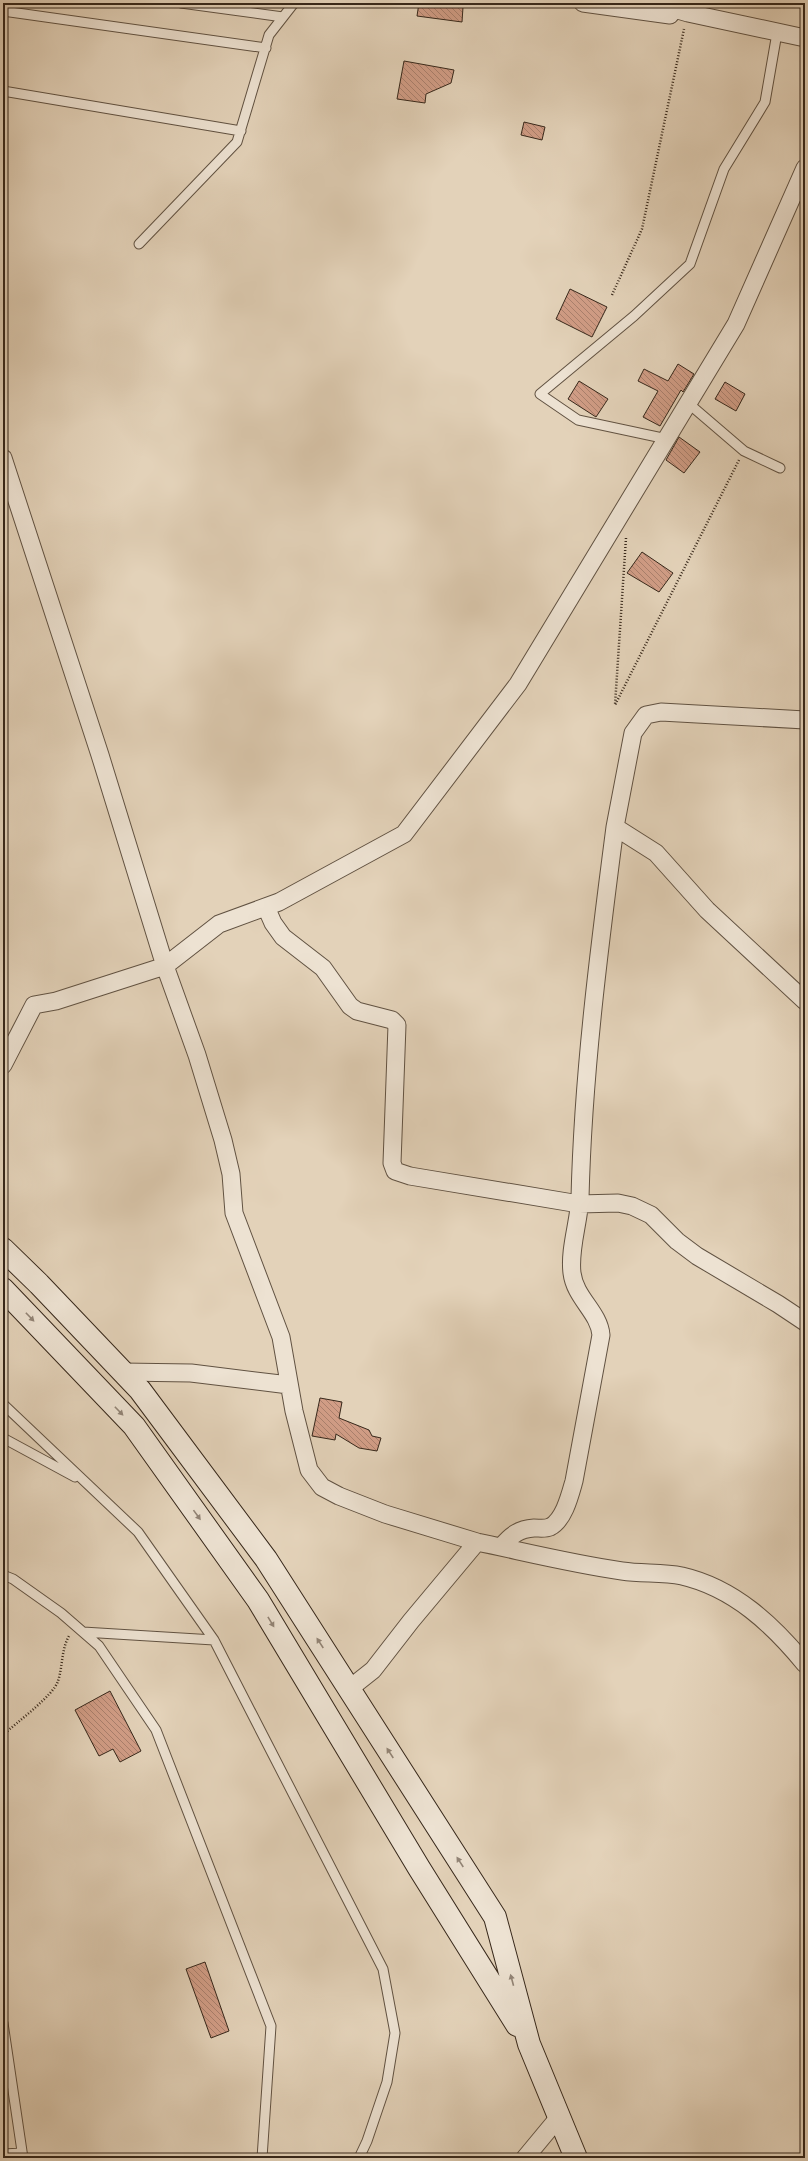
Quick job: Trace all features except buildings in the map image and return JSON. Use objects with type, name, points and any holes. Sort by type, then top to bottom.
[{"type":"main road","points":[[3,1249],[39,1284],[140,1390],[266,1559],[495,1917],[529,2044],[576,2158]]},
{"type":"main road","points":[[3,1289],[134,1426],[258,1600],[419,1868],[529,2044]]},
{"type":"street","points":[[582,3],[657,14],[688,13]]},
{"type":"street","points":[[654,3],[688,13],[805,38]]},
{"type":"street","points":[[3,1065],[34,1005],[56,1001],[165,966],[220,924],[279,902],[404,834],[518,684],[667,439],[736,324],[805,168]]},
{"type":"street","points":[[3,458],[102,762],[165,966],[197,1055],[223,1140],[231,1174],[234,1213],[281,1337],[289,1385],[309,1470],[322,1487],[384,1514],[477,1542],[623,1571],[656,1572],[682,1576],[711,1585],[762,1617],[784,1638],[805,1664]]},
{"type":"street","points":[[501,1547],[516,1532],[524,1529],[544,1528],[556,1522],[570,1496],[601,1335],[600,1325],[579,1294],[572,1272],[602,925],[615,827],[632,733],[646,715],[661,712],[805,720]]},
{"type":"street","points":[[615,827],[656,853],[707,910],[805,1001]]},
{"type":"street","points":[[266,907],[273,923],[283,937],[323,968],[350,1006],[357,1011],[392,1020],[397,1025],[392,1163],[395,1171],[410,1176],[579,1204],[618,1203],[632,1206],[651,1215],[677,1242],[696,1256],[778,1304],[805,1322]]},
{"type":"street","points":[[122,1372],[191,1372],[289,1385]]},
{"type":"street","points":[[349,1689],[373,1670],[411,1621],[477,1542]]},
{"type":"street","points":[[525,2158],[559,2117]]},
{"type":"lane","points":[[181,3],[283,17]]},
{"type":"lane","points":[[139,244],[237,142],[270,35],[294,3]]},
{"type":"lane","points":[[3,11],[266,48]]},
{"type":"lane","points":[[667,439],[578,420],[540,394],[634,316],[690,264],[724,169],[765,102],[777,33]]},
{"type":"lane","points":[[3,91],[240,131]]},
{"type":"lane","points":[[688,402],[744,451],[780,468]]},
{"type":"lane","points":[[3,1404],[138,1532],[214,1640],[383,1969],[395,2033],[387,2082],[367,2141],[359,2158]]},
{"type":"lane","points":[[3,1438],[88,1484]]},
{"type":"lane","points":[[3,1575],[13,1580],[76,1625],[99,1646],[156,1730],[271,2026],[262,2158]]},
{"type":"lane","points":[[83,1632],[214,1640]]},
{"type":"lane","points":[[3,2023],[23,2155],[3,2154]]},
{"type":"path","points":[[612,295],[642,229],[688,13]]},
{"type":"path","points":[[626,533],[615,705],[744,451]]},
{"type":"path","points":[[3,1735],[51,1694],[58,1681],[64,1644],[76,1625]]}]
